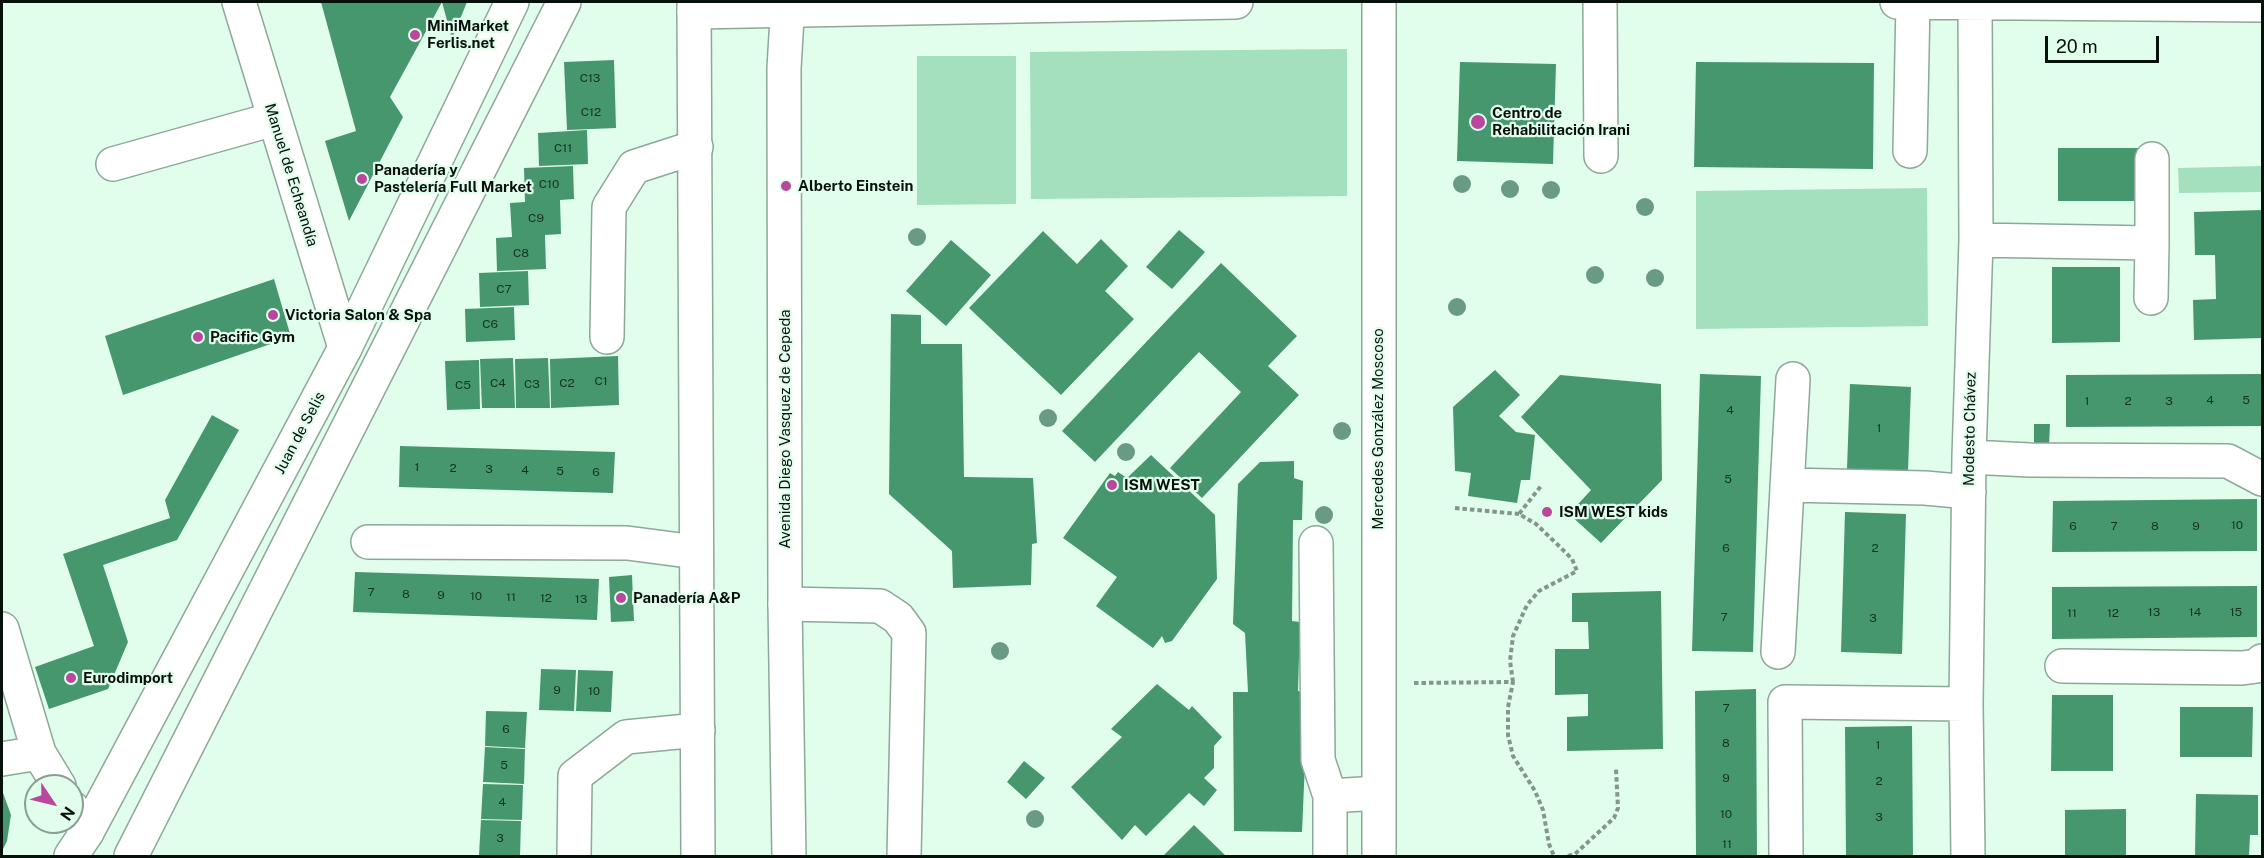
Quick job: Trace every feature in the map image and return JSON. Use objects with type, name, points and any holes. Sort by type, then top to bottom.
[{"type":"main road","name":"Manuel de Echeandía","points":[[238,2],[345,348]]},
{"type":"main road","name":"Juan de Selis","points":[[84,819],[345,348],[512,2]]},
{"type":"main road","points":[[131,856],[564,2]]},
{"type":"main road","points":[[698,856],[694,7],[1236,2]]},
{"type":"main road","name":"Mercedes González Moscoso","points":[[1379,2],[1377,683],[1379,856]]},
{"type":"main road","points":[[1600,2],[1601,156]]},
{"type":"main road","points":[[1897,2],[2262,5]]},
{"type":"main road","points":[[1910,151],[1913,2]]},
{"type":"main road","name":"Modesto Chávez","points":[[1968,856],[1966,704],[1969,457],[1976,240],[1975,2]]},
{"type":"main road","name":"Avenida Diego Vasquez de Cepeda","points":[[788,6],[784,69],[785,604],[789,856]]},
{"type":"main road","points":[[468,95],[506,114]]},
{"type":"main road","points":[[113,164],[274,119]]},
{"type":"main road","points":[[607,337],[609,207],[634,167],[696,147]]},
{"type":"main road","points":[[2151,298],[2152,159]]},
{"type":"main road","points":[[1976,240],[2152,243]]},
{"type":"main road","points":[[1778,652],[1793,379]]},
{"type":"main road","points":[[1969,457],[2030,460],[2228,461],[2262,479]]},
{"type":"main road","points":[[1787,485],[1925,488],[1969,492]]},
{"type":"main road","points":[[368,542],[627,543],[696,552]]},
{"type":"main road","points":[[1316,543],[1318,760],[1330,796],[1330,856]]},
{"type":"main road","points":[[785,604],[880,606],[898,618],[909,633],[904,856]]},
{"type":"main road","points":[[2,630],[39,753],[52,774]]},
{"type":"main road","points":[[2062,666],[2242,668],[2257,666],[2262,661]]},
{"type":"main road","points":[[1786,856],[1785,702],[1966,704]]},
{"type":"main road","points":[[574,856],[575,776],[626,736],[698,730]]},
{"type":"main road","points":[[2,759],[39,753]]},
{"type":"main road","points":[[1330,796],[1378,793]]},
{"type":"path","points":[[1519,514],[1541,486]]},
{"type":"path","points":[[1455,508],[1519,514],[1536,524],[1559,546],[1572,559],[1576,571],[1539,591],[1527,605],[1513,636],[1510,661],[1513,682],[1508,707],[1508,735],[1513,756],[1535,791],[1543,810],[1549,843],[1554,856]]},
{"type":"path","points":[[1377,683],[1513,682]]},
{"type":"path","points":[[1568,856],[1575,854],[1614,818],[1618,808],[1616,769]]},
{"type":"green space","points":[[1347,49],[1347,196],[1031,199],[1030,52]]},
{"type":"green space","points":[[917,56],[1016,56],[1016,204],[917,205]]},
{"type":"green space","points":[[2262,166],[2262,192],[2179,193],[2178,168]]},
{"type":"green space","points":[[1927,188],[1928,326],[1696,329],[1696,191]]},
{"type":"building","points":[[321,2],[442,2],[390,97],[403,117],[349,221],[325,141],[356,131]]},
{"type":"building","points":[[442,2],[467,2],[452,39]]},
{"type":"building","points":[[614,60],[616,128],[567,130],[564,62]]},
{"type":"building","points":[[1460,62],[1556,64],[1553,164],[1457,161]]},
{"type":"building","points":[[1696,62],[1874,63],[1873,169],[1694,167]]},
{"type":"building","points":[[587,130],[588,164],[539,166],[538,133]]},
{"type":"building","points":[[2058,148],[2142,148],[2142,201],[2058,201]]},
{"type":"building","points":[[573,166],[574,199],[560,200],[561,234],[545,235],[546,269],[497,271],[496,238],[512,237],[510,203],[525,202],[524,168]]},
{"type":"building","points":[[2262,210],[2262,338],[2194,340],[2193,300],[2216,299],[2215,255],[2195,255],[2194,212]]},
{"type":"building","points":[[1179,230],[1205,252],[1172,289],[1146,267]]},
{"type":"building","points":[[1043,231],[1077,264],[1101,239],[1128,266],[1105,291],[1134,319],[1061,395],[969,308]]},
{"type":"building","points":[[951,240],[991,275],[946,326],[906,291]]},
{"type":"building","points":[[1221,263],[1297,336],[1268,366],[1299,395],[1202,498],[1170,468],[1241,392],[1199,352],[1095,462],[1062,431]]},
{"type":"building","points":[[2052,267],[2120,267],[2120,342],[2052,343]]},
{"type":"building","points":[[528,271],[529,305],[480,307],[479,273]]},
{"type":"building","name":"Pacific Gym","points":[[274,279],[291,337],[123,395],[105,336]]},
{"type":"building","points":[[514,307],[515,340],[466,342],[465,309]]},
{"type":"building","points":[[891,314],[921,315],[921,344],[962,344],[964,477],[1033,478],[1037,543],[1032,544],[1031,585],[953,588],[952,551],[889,494]]},
{"type":"building","points":[[618,356],[619,405],[551,408],[550,359]]},
{"type":"building","points":[[513,358],[515,408],[482,408],[480,359]]},
{"type":"building","points":[[548,358],[550,408],[516,408],[515,359]]},
{"type":"building","points":[[479,360],[480,409],[447,410],[445,361]]},
{"type":"building","points":[[1495,370],[1520,395],[1499,416],[1516,432],[1535,435],[1530,480],[1521,480],[1517,503],[1468,496],[1471,473],[1455,471],[1453,407]]},
{"type":"building","points":[[1700,374],[1761,376],[1753,652],[1692,651]]},
{"type":"building","points":[[2262,374],[2262,426],[2066,427],[2066,375]]},
{"type":"building","points":[[1560,375],[1661,384],[1662,480],[1601,543],[1569,514],[1591,490],[1521,417]]},
{"type":"building","points":[[1850,384],[1911,387],[1908,471],[1847,469]]},
{"type":"building","points":[[212,415],[239,430],[177,540],[103,565],[128,642],[108,689],[49,709],[35,667],[94,646],[63,554],[170,518],[165,500]]},
{"type":"building","points":[[2034,424],[2050,424],[2049,446],[2034,445]]},
{"type":"building","points":[[400,446],[615,452],[613,493],[399,487]]},
{"type":"building","points":[[1151,455],[1215,515],[1217,579],[1172,641],[1165,643],[1162,636],[1153,648],[1096,606],[1117,577],[1063,538],[1110,473],[1115,476],[1118,472],[1127,478]]},
{"type":"building","points":[[1294,461],[1294,478],[1303,481],[1302,520],[1293,520],[1292,621],[1300,622],[1298,691],[1308,692],[1302,832],[1234,831],[1233,692],[1248,692],[1245,633],[1233,624],[1238,484],[1260,462]]},
{"type":"building","points":[[2257,499],[2257,551],[2052,552],[2053,501]]},
{"type":"building","points":[[1845,512],[1906,514],[1902,654],[1841,652]]},
{"type":"building","points":[[355,572],[599,579],[597,620],[353,612]]},
{"type":"building","points":[[632,575],[634,621],[611,622],[609,577]]},
{"type":"building","points":[[2257,586],[2257,637],[2052,639],[2052,587]]},
{"type":"building","points":[[1661,591],[1663,749],[1567,751],[1567,717],[1588,716],[1588,694],[1555,695],[1555,649],[1589,649],[1588,622],[1572,622],[1572,593]]},
{"type":"building","points":[[541,669],[576,670],[574,711],[539,710]]},
{"type":"building","points":[[578,670],[613,671],[611,712],[576,711]]},
{"type":"building","points":[[1157,684],[1189,710],[1192,706],[1222,737],[1214,746],[1214,768],[1204,778],[1217,790],[1204,806],[1189,793],[1146,836],[1135,825],[1122,840],[1071,787],[1122,737],[1111,729]]},
{"type":"building","points":[[1756,689],[1757,856],[1696,856],[1695,691]]},
{"type":"building","points":[[2052,695],[2113,695],[2113,771],[2051,771]]},
{"type":"building","points":[[2180,707],[2253,707],[2252,757],[2180,757]]},
{"type":"building","points":[[486,711],[527,712],[525,748],[485,746]]},
{"type":"building","points":[[1912,726],[1913,856],[1846,856],[1845,727]]},
{"type":"building","points":[[485,747],[525,749],[524,784],[483,782]]},
{"type":"building","points":[[1024,761],[1045,778],[1026,799],[1007,782]]},
{"type":"building","points":[[483,784],[523,785],[522,820],[481,819]]},
{"type":"building","points":[[2,790],[11,815],[7,841],[2,851]]},
{"type":"building","points":[[2196,794],[2258,795],[2258,835],[2250,835],[2249,856],[2195,856]]},
{"type":"building","points":[[2126,809],[2126,856],[2065,856],[2065,810]]},
{"type":"building","points":[[481,820],[521,821],[520,856],[479,855]]},
{"type":"building","points":[[1194,825],[1226,856],[1163,856]]},
{"type":"place","name":"MiniMarket Ferlis.net","points":[[415,35]]},
{"type":"place","name":"Centro de Rehabilitación Irani","points":[[1478,122]]},
{"type":"place","name":"Panadería y Pastelería Full Market","points":[[362,179]]},
{"type":"place","name":"Alberto Einstein","points":[[786,186]]},
{"type":"place","name":"Victoria Salon & Spa","points":[[273,315]]},
{"type":"place","name":"Pacific Gym","points":[[198,337]]},
{"type":"place","name":"ISM WEST","points":[[1112,485]]},
{"type":"place","name":"ISM WEST kids","points":[[1547,512]]},
{"type":"place","name":"Panadería A&P","points":[[621,598]]},
{"type":"place","name":"Eurodimport","points":[[71,678]]}]
